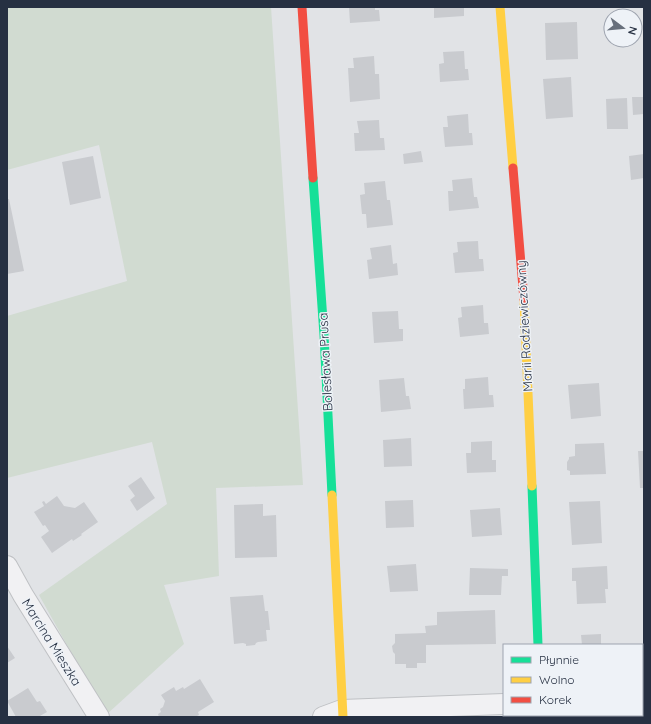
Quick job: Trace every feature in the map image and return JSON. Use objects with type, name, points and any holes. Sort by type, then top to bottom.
[{"type":"street","name":"Bolesława Prusa","points":[[302,7],[324,335],[343,713]]},
{"type":"street","name":"Marii Rodziewiczówny","points":[[500,7],[525,310],[538,644]]},
{"type":"street","name":"Marcina Mieszka","points":[[7,566],[23,595],[98,717]]},
{"type":"street","points":[[323,717],[343,713],[503,704]]},
{"type":"shaded area","points":[[7,7],[271,7],[303,485],[216,488],[219,576],[164,585],[184,644],[106,715],[39,595],[167,504],[152,442],[7,478],[7,316],[127,281],[99,145],[7,170]]},
{"type":"building","points":[[349,7],[375,7],[375,10],[379,10],[380,21],[350,23]]},
{"type":"building","points":[[434,7],[464,7],[464,16],[434,18]]},
{"type":"building","points":[[577,22],[578,59],[546,60],[545,23]]},
{"type":"building","points":[[464,51],[465,69],[468,69],[469,80],[440,82],[439,64],[444,63],[443,52]]},
{"type":"building","points":[[374,56],[375,74],[379,74],[380,99],[350,102],[348,68],[354,68],[353,58]]},
{"type":"building","points":[[571,77],[573,117],[546,119],[543,79]]},
{"type":"building","points":[[632,97],[644,97],[644,114],[633,115]]},
{"type":"building","points":[[627,98],[628,129],[607,129],[606,99]]},
{"type":"building","points":[[468,114],[469,133],[472,133],[473,145],[445,147],[443,127],[448,127],[447,116]]},
{"type":"building","points":[[379,120],[380,138],[384,138],[385,150],[355,151],[354,133],[359,133],[357,121]]},
{"type":"building","points":[[421,151],[423,162],[404,164],[403,154]]},
{"type":"building","points":[[644,154],[644,178],[631,180],[629,156]]},
{"type":"building","points":[[93,156],[101,198],[70,205],[62,162]]},
{"type":"building","points":[[472,178],[474,197],[477,197],[479,208],[449,211],[448,191],[453,191],[452,180]]},
{"type":"building","points":[[385,181],[387,200],[390,200],[393,225],[367,228],[366,214],[362,214],[360,195],[365,194],[364,183]]},
{"type":"building","points":[[7,199],[9,199],[24,271],[7,274]]},
{"type":"building","points":[[478,241],[479,259],[483,259],[484,271],[455,273],[453,253],[458,252],[457,242]]},
{"type":"building","points":[[391,245],[393,264],[397,263],[398,275],[369,279],[367,260],[372,259],[370,248]]},
{"type":"building","points":[[483,305],[484,323],[488,323],[489,334],[460,337],[458,318],[462,317],[461,307]]},
{"type":"building","points":[[398,311],[399,329],[403,329],[403,341],[374,343],[372,312]]},
{"type":"building","points":[[488,377],[489,395],[493,395],[494,407],[464,409],[463,389],[465,389],[465,379]]},
{"type":"building","points":[[404,378],[406,396],[409,396],[411,409],[381,412],[379,380]]},
{"type":"building","points":[[599,383],[601,416],[571,419],[568,385]]},
{"type":"building","points":[[411,438],[412,466],[384,467],[383,440]]},
{"type":"building","points":[[492,441],[492,460],[496,460],[496,472],[467,473],[466,453],[471,453],[471,442]]},
{"type":"building","points":[[604,443],[606,474],[570,475],[570,471],[567,470],[567,462],[569,457],[575,456],[575,444]]},
{"type":"building","points":[[638,451],[644,451],[644,488],[640,488]]},
{"type":"building","points":[[141,477],[155,498],[137,511],[130,500],[135,496],[128,486]]},
{"type":"building","points":[[57,496],[64,506],[75,508],[84,502],[98,522],[81,534],[82,535],[73,541],[72,539],[52,553],[41,537],[49,531],[45,525],[43,526],[34,512],[44,506],[42,502],[44,501],[46,504]]},
{"type":"building","points":[[413,500],[414,527],[386,528],[385,501]]},
{"type":"building","points":[[600,501],[602,543],[572,545],[569,502]]},
{"type":"building","points":[[263,504],[263,516],[276,515],[277,557],[235,558],[234,505]]},
{"type":"building","points":[[500,508],[502,535],[472,537],[470,510]]},
{"type":"building","points":[[416,564],[418,591],[390,592],[387,566]]},
{"type":"building","points":[[607,566],[608,589],[605,589],[606,603],[577,604],[576,581],[572,581],[572,568]]},
{"type":"building","points":[[470,568],[508,569],[508,576],[502,576],[501,595],[469,595]]},
{"type":"building","points":[[263,595],[265,611],[268,611],[270,630],[266,630],[267,641],[246,646],[246,644],[243,643],[234,644],[230,597]]},
{"type":"building","points":[[495,610],[496,644],[426,645],[426,663],[417,663],[417,668],[406,668],[406,664],[395,664],[395,654],[392,646],[395,643],[395,634],[426,633],[425,626],[437,625],[437,612]]},
{"type":"building","points":[[601,634],[601,644],[582,644],[581,635]]},
{"type":"building","points":[[7,646],[15,658],[7,663]]},
{"type":"building","points":[[200,679],[214,702],[198,712],[199,715],[195,717],[159,717],[158,714],[161,712],[160,709],[163,707],[165,701],[161,695],[174,687],[176,691],[183,687],[184,689]]},
{"type":"building","points":[[28,688],[37,702],[40,701],[47,712],[38,717],[16,717],[7,701]]},
{"type":"traffic: fast","points":[[313,178],[324,335],[332,495]]},
{"type":"traffic: fast","points":[[532,486],[538,644]]},
{"type":"traffic: slow","points":[[500,7],[513,168]]},
{"type":"traffic: slow","points":[[524,300],[532,486]]},
{"type":"traffic: slow","points":[[332,495],[343,717]]},
{"type":"traffic: jam","points":[[302,7],[313,178]]},
{"type":"traffic: jam","points":[[513,168],[524,300]]}]
